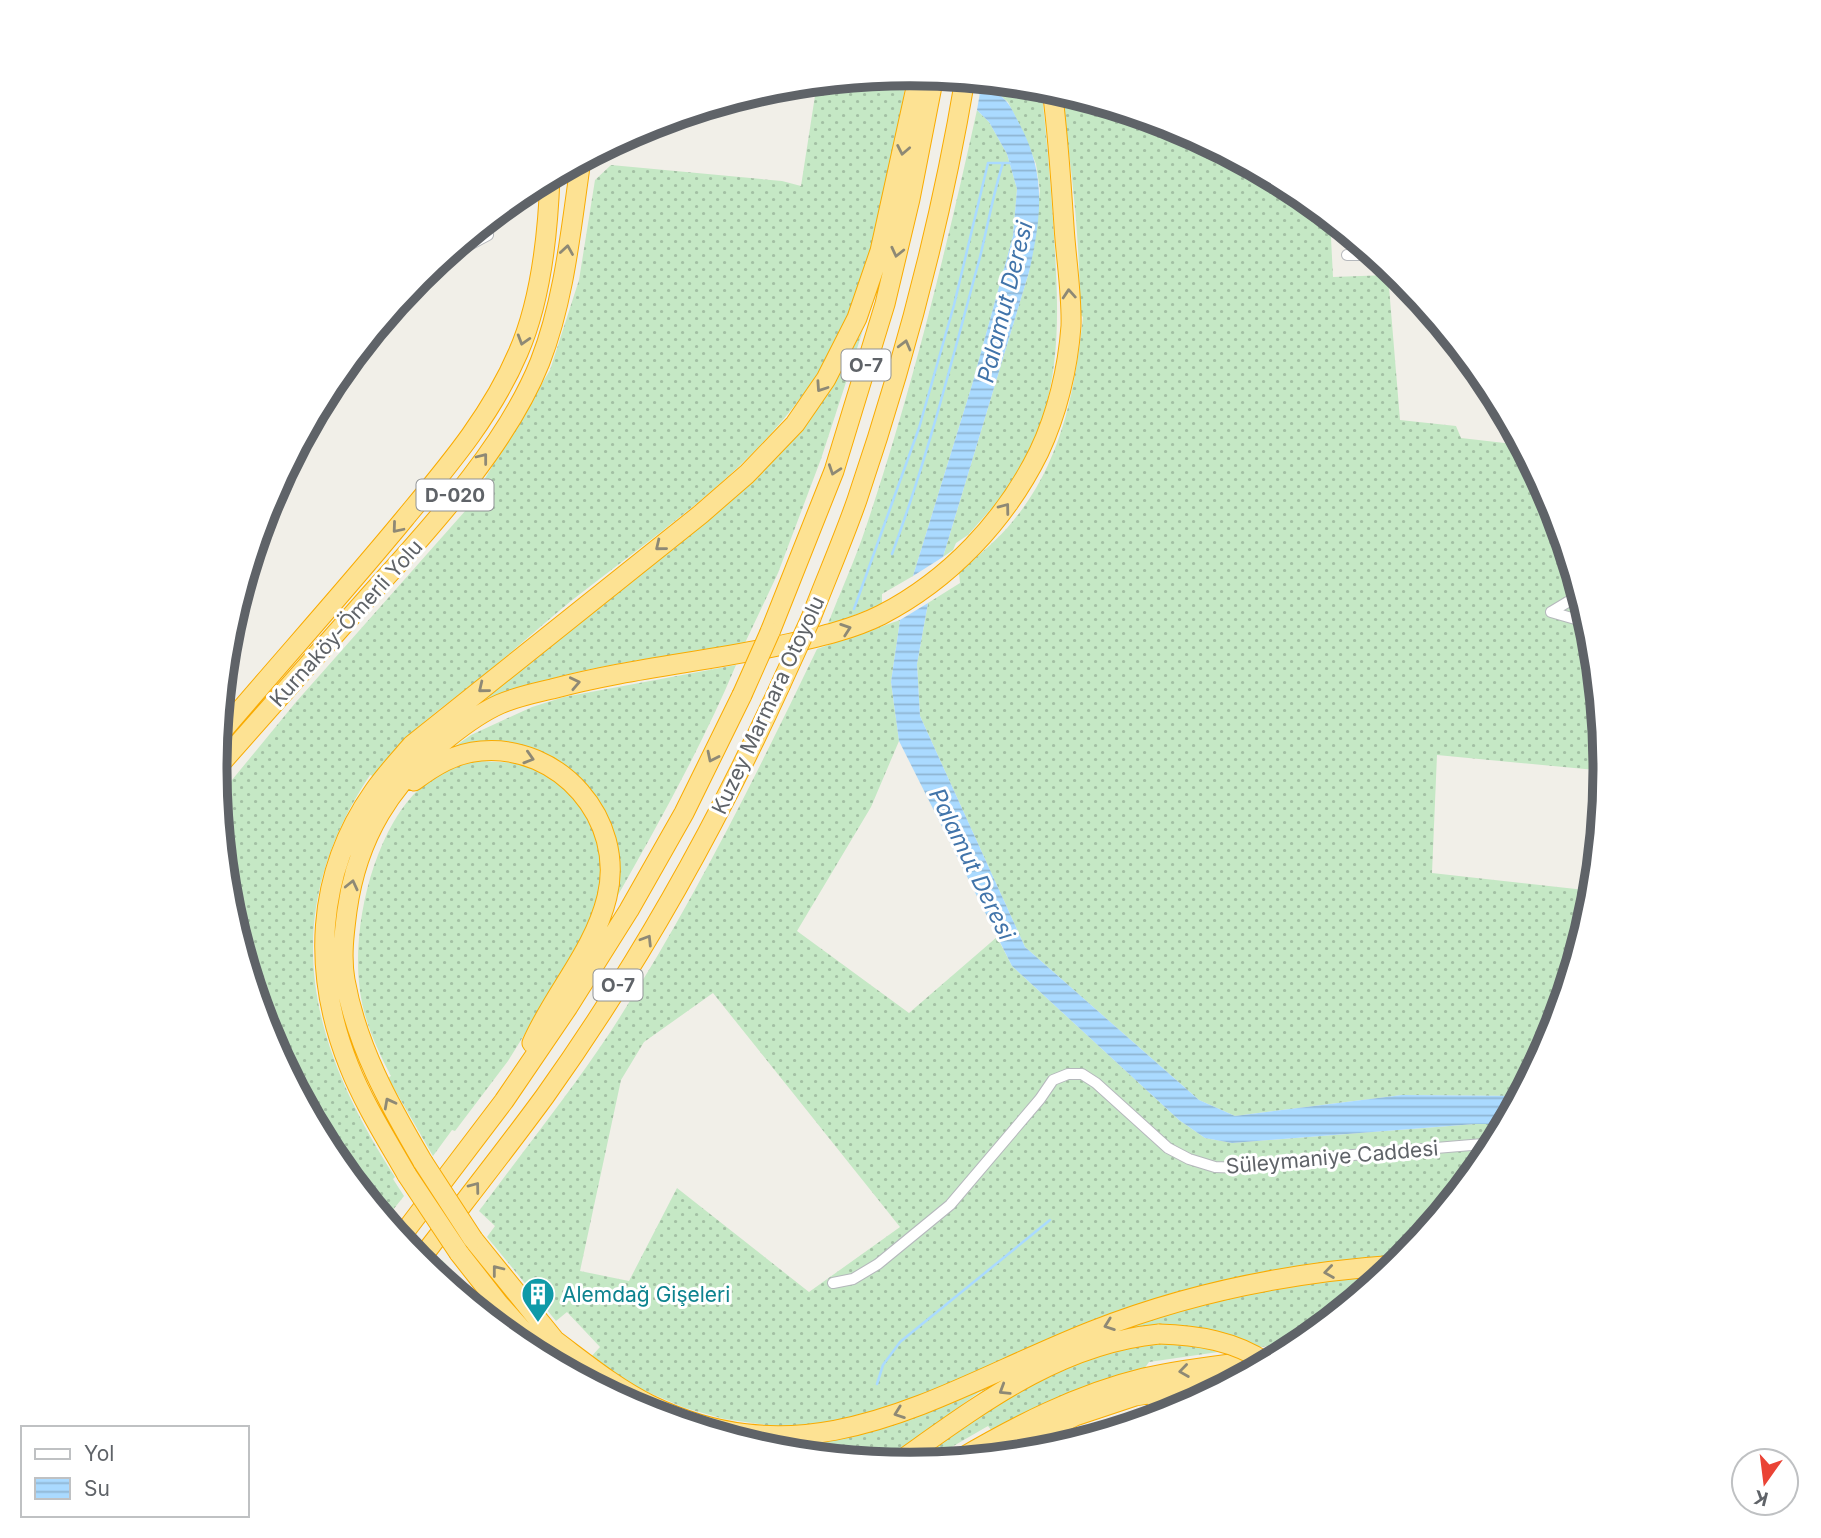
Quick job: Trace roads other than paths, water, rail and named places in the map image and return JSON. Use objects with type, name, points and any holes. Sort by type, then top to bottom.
[{"type":"highway","points":[[524,1332],[499,1304],[466,1246],[350,1069],[334,1025],[324,966],[326,910],[342,853],[355,822],[374,790],[412,745],[701,514],[747,474],[795,424],[826,379],[857,318],[880,251],[923,86]]},
{"type":"highway","name":"Kuzey Marmara Otoyolu","points":[[406,1229],[504,1101],[629,910],[684,813],[742,695],[834,471],[885,304],[924,86]]},
{"type":"highway","name":"Kuzey Marmara Otoyolu","points":[[426,1251],[544,1096],[654,929],[718,816],[780,686],[811,618],[856,501],[898,368],[935,230],[964,88]]},
{"type":"highway","points":[[415,1169],[368,1059],[355,1023],[345,977],[343,946],[349,899],[359,857],[385,804],[405,776],[436,747],[463,726],[500,704],[553,688],[618,674],[726,657],[825,636],[881,615],[918,593],[961,559],[989,529],[1014,496],[1039,453],[1054,418],[1062,381],[1071,325],[1053,101]]},
{"type":"highway","name":"Kurnaköy-Ömerli Yolu","points":[[228,756],[427,530],[505,429],[527,390],[549,337],[561,290],[579,171]]},
{"type":"highway","name":"Kurnaköy-Ömerli Yolu","points":[[229,723],[348,587],[461,450],[500,390],[519,351],[535,295],[548,220],[549,189]]},
{"type":"highway","points":[[370,832],[402,794],[423,775],[448,759],[480,751],[517,754],[552,767],[583,795],[600,822],[608,850],[608,896],[595,930],[573,973],[540,1024],[504,1101]]},
{"type":"highway","points":[[466,1246],[577,1365]]},
{"type":"highway","points":[[761,1435],[823,1434],[884,1419],[1094,1330],[1157,1308],[1294,1278],[1378,1267]]},
{"type":"highway","points":[[913,1452],[980,1405],[1041,1368],[1100,1346],[1159,1334],[1189,1335],[1222,1342],[1258,1357]]},
{"type":"highway","points":[[553,1339],[616,1385]]},
{"type":"highway","points":[[979,1448],[1031,1420],[1111,1388],[1171,1373],[1251,1362]]},
{"type":"highway","points":[[1019,1443],[1075,1416],[1135,1396],[1208,1384]]},
{"type":"highway","points":[[1019,1443],[1105,1414],[1165,1403]]},
{"type":"street","points":[[479,240],[488,235]]},
{"type":"street","points":[[1347,256],[1362,255]]},
{"type":"street","points":[[1572,599],[1551,612],[1577,619]]},
{"type":"street","name":"Süleymaniye Caddesi","points":[[833,1283],[853,1279],[878,1264],[950,1205],[1053,1080],[1068,1074],[1082,1074],[1096,1083],[1168,1148],[1189,1159],[1215,1167],[1242,1168],[1482,1144]]},
{"type":"water","points":[[980,90],[996,92],[1009,104],[1029,144],[1034,162],[1038,180],[1039,215],[1029,272],[943,557],[913,576],[972,385],[1013,236],[1017,189],[1007,154],[989,122],[977,110]]},
{"type":"water","points":[[928,603],[917,664],[920,716],[1025,947],[1199,1100],[1235,1116],[1402,1095],[1510,1096],[1494,1124],[1232,1143],[1205,1138],[1179,1120],[1012,966],[899,741],[891,682],[900,620]]},
{"type":"waterway","name":"Palamut Deresi","points":[[976,89],[981,94]]},
{"type":"waterway","points":[[854,609],[919,428],[954,305],[988,163],[1003,163]]},
{"type":"waterway","points":[[892,554],[939,406],[980,257],[999,175],[1003,163],[1010,163]]},
{"type":"waterway","points":[[877,1384],[883,1365],[900,1342],[1050,1220]]},
{"type":"place","name":"Alemdağ Gişeleri","points":[[538,1324]]}]
